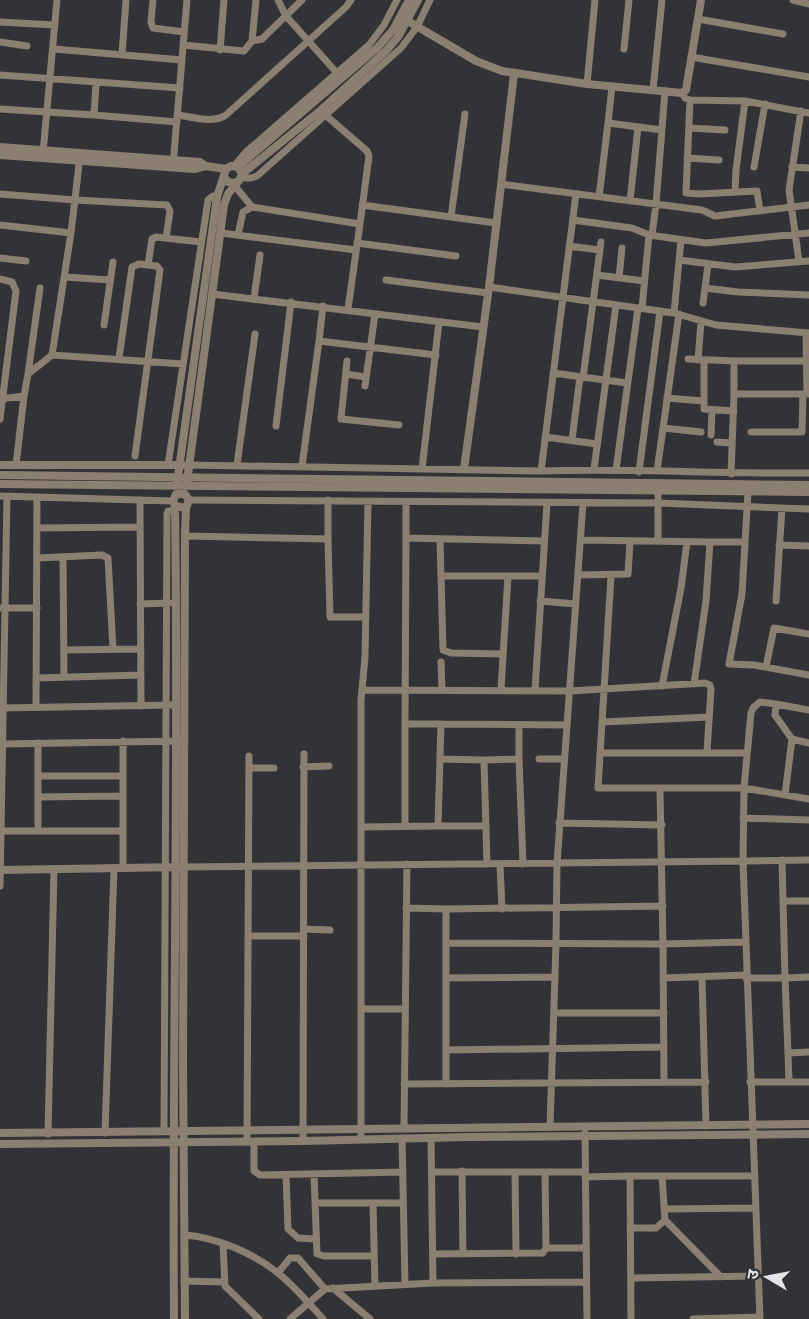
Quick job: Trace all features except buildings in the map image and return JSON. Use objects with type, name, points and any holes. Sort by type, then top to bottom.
[{"type":"street","points":[[43,154],[57,0]]},
{"type":"street","points":[[122,54],[126,0]]},
{"type":"street","points":[[153,0],[151,22],[153,28],[184,32]]},
{"type":"street","points":[[173,164],[188,0]]},
{"type":"street","points":[[220,50],[224,0]]},
{"type":"street","points":[[183,45],[244,51],[252,41],[256,0]]},
{"type":"street","points":[[278,0],[286,15],[337,73]]},
{"type":"street","points":[[252,41],[262,39],[302,0]]},
{"type":"street","points":[[0,109],[177,119],[220,119],[308,42],[351,0]]},
{"type":"street","points":[[174,1319],[173,1141],[169,1131],[166,741],[172,705],[180,494],[179,465],[217,197],[233,176],[246,152],[377,36],[397,0]]},
{"type":"street","points":[[323,113],[389,48],[404,19],[409,0]]},
{"type":"street","points":[[181,741],[172,705],[166,603],[167,514],[180,494],[189,465],[224,205],[233,176],[377,48],[418,0]]},
{"type":"street","points":[[209,166],[218,174],[233,176],[323,113],[401,48],[417,27],[430,0]]},
{"type":"street","points":[[587,84],[595,0]]},
{"type":"street","points":[[624,49],[629,0]]},
{"type":"street","points":[[653,90],[662,0]]},
{"type":"street","points":[[404,19],[476,61],[514,74],[612,87],[682,93],[686,90],[701,0]]},
{"type":"street","points":[[792,0],[809,4]]},
{"type":"street","points":[[698,19],[783,34]]},
{"type":"street","points":[[0,22],[55,25]]},
{"type":"street","points":[[0,42],[27,46]]},
{"type":"street","points":[[54,49],[182,60]]},
{"type":"street","points":[[691,57],[809,77]]},
{"type":"street","points":[[464,470],[514,74]]},
{"type":"street","points":[[0,75],[180,88]]},
{"type":"street","points":[[94,115],[96,83]]},
{"type":"street","points":[[599,197],[612,87]]},
{"type":"street","points":[[604,486],[614,470],[640,308],[656,204],[666,92]]},
{"type":"street","points":[[682,93],[690,100],[746,101],[805,112],[789,190],[799,261]]},
{"type":"street","points":[[690,100],[687,193],[757,190],[760,211]]},
{"type":"street","points":[[735,192],[746,101]]},
{"type":"street","points":[[754,167],[765,104]]},
{"type":"street","points":[[323,113],[367,151],[369,156],[348,309]]},
{"type":"street","points":[[451,217],[465,114]]},
{"type":"street","points":[[608,123],[662,130]]},
{"type":"street","points":[[630,201],[638,127]]},
{"type":"street","points":[[689,128],[725,130]]},
{"type":"street","points":[[0,147],[43,154],[173,164],[200,162],[233,176],[252,207]]},
{"type":"street","points":[[0,155],[43,154]]},
{"type":"street","points":[[28,374],[51,356],[65,277],[80,157]]},
{"type":"street","points":[[687,158],[719,160]]},
{"type":"street","points":[[792,167],[809,168]]},
{"type":"street","points":[[501,184],[702,210],[715,216],[809,205]]},
{"type":"street","points":[[0,194],[167,205],[170,211],[166,238]]},
{"type":"street","points":[[541,471],[576,194]]},
{"type":"street","points":[[168,465],[208,200],[213,196],[217,197]]},
{"type":"street","points":[[362,205],[496,223]]},
{"type":"street","points":[[238,235],[243,212],[252,207],[360,224]]},
{"type":"street","points":[[573,220],[632,228],[650,235],[712,243],[809,233]]},
{"type":"street","points":[[0,225],[71,233]]},
{"type":"street","points":[[220,233],[456,256]]},
{"type":"street","points":[[148,265],[152,239],[156,237],[201,242]]},
{"type":"street","points":[[657,471],[676,313],[681,240]]},
{"type":"street","points":[[572,441],[601,242]]},
{"type":"street","points":[[569,246],[600,250]]},
{"type":"street","points":[[619,278],[622,248]]},
{"type":"street","points":[[254,298],[260,255]]},
{"type":"street","points":[[0,258],[26,261]]},
{"type":"street","points":[[679,260],[735,267],[809,261]]},
{"type":"street","points":[[104,325],[113,262]]},
{"type":"street","points":[[119,358],[132,267],[136,264],[157,266],[160,270],[135,456]]},
{"type":"street","points":[[704,303],[708,265]]},
{"type":"street","points":[[597,275],[644,281]]},
{"type":"street","points":[[65,277],[110,280]]},
{"type":"street","points":[[0,279],[12,282],[16,291],[0,419]]},
{"type":"street","points":[[386,280],[594,301],[676,313],[716,325],[808,333],[805,432],[751,432]]},
{"type":"street","points":[[16,465],[40,288]]},
{"type":"street","points":[[705,288],[809,295]]},
{"type":"street","points":[[212,294],[483,327]]},
{"type":"street","points":[[276,426],[291,302]]},
{"type":"street","points":[[594,469],[616,305]]},
{"type":"street","points":[[302,466],[323,306]]},
{"type":"street","points":[[639,472],[660,311]]},
{"type":"street","points":[[365,386],[375,314]]},
{"type":"street","points":[[422,469],[439,322]]},
{"type":"street","points":[[701,322],[704,409],[734,411]]},
{"type":"street","points":[[237,465],[255,334]]},
{"type":"street","points":[[319,341],[436,355]]},
{"type":"street","points":[[31,354],[183,364]]},
{"type":"street","points":[[688,359],[806,362]]},
{"type":"street","points":[[347,361],[341,419],[399,425]]},
{"type":"street","points":[[731,474],[734,361]]},
{"type":"street","points":[[553,373],[627,383]]},
{"type":"street","points":[[346,374],[366,378]]},
{"type":"street","points":[[734,394],[806,394]]},
{"type":"street","points":[[2,399],[24,396]]},
{"type":"street","points":[[667,398],[703,400]]},
{"type":"street","points":[[711,435],[712,410]]},
{"type":"street","points":[[663,428],[701,432]]},
{"type":"street","points":[[545,437],[597,444]]},
{"type":"street","points":[[717,442],[732,442]]},
{"type":"street","points":[[0,465],[237,465],[541,471],[594,469],[731,474],[809,473]]},
{"type":"street","points":[[4,480],[180,494],[328,500],[658,503],[809,509]]},
{"type":"street","points":[[0,886],[4,496],[140,500],[180,494],[464,485],[604,486],[748,492],[809,484]]},
{"type":"street","points":[[604,486],[658,491],[669,488],[784,488],[809,492]]},
{"type":"street","points":[[658,491],[658,541]]},
{"type":"street","points":[[748,492],[742,594],[729,664],[766,667],[809,675]]},
{"type":"street","points":[[180,494],[185,536],[181,741],[185,1319]]},
{"type":"street","points":[[36,707],[37,497]]},
{"type":"street","points":[[140,500],[141,706]]},
{"type":"street","points":[[328,500],[330,617],[366,617]]},
{"type":"street","points":[[361,1134],[362,690],[368,501]]},
{"type":"street","points":[[405,826],[406,502]]},
{"type":"street","points":[[535,690],[547,503]]},
{"type":"street","points":[[550,1127],[556,943],[556,864],[583,503]]},
{"type":"street","points":[[776,601],[782,508]]},
{"type":"street","points":[[37,528],[139,526]]},
{"type":"street","points":[[185,536],[328,539]]},
{"type":"street","points":[[406,538],[544,541]]},
{"type":"street","points":[[440,539],[441,645],[443,650],[451,653],[503,654]]},
{"type":"street","points":[[581,540],[745,542]]},
{"type":"street","points":[[578,575],[628,574],[630,541]]},
{"type":"street","points":[[662,686],[681,588],[687,542]]},
{"type":"street","points":[[694,684],[706,601],[710,542]]},
{"type":"street","points":[[779,545],[809,546]]},
{"type":"street","points":[[38,558],[106,556],[109,560],[112,649]]},
{"type":"street","points":[[63,558],[64,677]]},
{"type":"street","points":[[441,576],[542,576]]},
{"type":"street","points":[[501,689],[508,576]]},
{"type":"street","points":[[611,576],[598,788],[744,788],[809,799]]},
{"type":"street","points":[[540,601],[576,604]]},
{"type":"street","points":[[140,604],[176,603]]},
{"type":"street","points":[[3,608],[37,608]]},
{"type":"street","points":[[766,667],[774,628],[809,634]]},
{"type":"street","points":[[64,650],[140,649]]},
{"type":"street","points":[[441,662],[442,690]]},
{"type":"street","points":[[37,678],[140,675]]},
{"type":"street","points":[[362,690],[570,691],[710,685],[707,752]]},
{"type":"street","points":[[693,1319],[760,1318],[746,977],[744,788],[753,708],[760,702],[809,710]]},
{"type":"street","points":[[776,704],[775,715],[792,740],[785,795]]},
{"type":"street","points":[[2,708],[172,705]]},
{"type":"street","points":[[603,722],[709,717]]},
{"type":"street","points":[[405,724],[567,725]]},
{"type":"street","points":[[438,826],[441,724]]},
{"type":"street","points":[[519,725],[523,864]]},
{"type":"street","points":[[792,740],[809,743]]},
{"type":"street","points":[[105,1132],[123,831],[123,741]]},
{"type":"street","points":[[3,744],[181,741]]},
{"type":"street","points":[[38,743],[38,831]]},
{"type":"street","points":[[600,753],[747,753]]},
{"type":"street","points":[[303,754],[303,1141]]},
{"type":"street","points":[[249,756],[247,1131],[254,1171],[260,1175],[403,1172]]},
{"type":"street","points":[[440,759],[519,759]]},
{"type":"street","points":[[539,759],[564,759]]},
{"type":"street","points":[[484,760],[487,864]]},
{"type":"street","points":[[303,767],[329,766]]},
{"type":"street","points":[[249,768],[274,768]]},
{"type":"street","points":[[38,776],[123,776]]},
{"type":"street","points":[[660,789],[664,1082]]},
{"type":"street","points":[[38,797],[123,796]]},
{"type":"street","points":[[743,818],[809,820]]},
{"type":"street","points":[[559,823],[662,825]]},
{"type":"street","points":[[362,827],[486,826]]},
{"type":"street","points":[[2,831],[123,831]]},
{"type":"street","points":[[782,860],[789,1082]]},
{"type":"street","points":[[0,870],[809,860]]},
{"type":"street","points":[[405,1284],[403,1133],[407,864]]},
{"type":"street","points":[[500,864],[501,909]]},
{"type":"street","points":[[169,1131],[181,867]]},
{"type":"street","points":[[48,1134],[54,869]]},
{"type":"street","points":[[783,902],[809,901]]},
{"type":"street","points":[[406,908],[556,909],[663,906]]},
{"type":"street","points":[[446,909],[446,1084]]},
{"type":"street","points":[[248,936],[330,930]]},
{"type":"street","points":[[446,943],[745,942]]},
{"type":"street","points":[[446,978],[555,977]]},
{"type":"street","points":[[663,978],[809,977]]},
{"type":"street","points":[[702,978],[706,1126]]},
{"type":"street","points":[[362,1009],[405,1009]]},
{"type":"street","points":[[554,1013],[663,1013]]},
{"type":"street","points":[[446,1050],[664,1047]]},
{"type":"street","points":[[788,1053],[809,1052]]},
{"type":"street","points":[[404,1084],[706,1082]]},
{"type":"street","points":[[750,1082],[809,1082]]},
{"type":"street","points":[[0,1133],[303,1130],[361,1134],[550,1127],[585,1131],[753,1130],[809,1124]]},
{"type":"street","points":[[403,1133],[431,1138],[706,1126],[809,1134]]},
{"type":"street","points":[[585,1131],[587,1319]]},
{"type":"street","points":[[0,1144],[303,1141],[361,1134]]},
{"type":"street","points":[[431,1138],[434,1283]]},
{"type":"street","points":[[432,1172],[755,1176]]},
{"type":"street","points":[[462,1172],[463,1254]]},
{"type":"street","points":[[515,1172],[516,1254]]},
{"type":"street","points":[[433,1254],[543,1253],[546,1248],[545,1172]]},
{"type":"street","points":[[314,1174],[317,1254],[320,1256],[374,1256]]},
{"type":"street","points":[[286,1175],[288,1229],[298,1238],[315,1239]]},
{"type":"street","points":[[630,1176],[631,1319]]},
{"type":"street","points":[[662,1176],[665,1220],[721,1276]]},
{"type":"street","points":[[315,1203],[403,1203]]},
{"type":"street","points":[[373,1203],[375,1286]]},
{"type":"street","points":[[664,1209],[756,1208]]},
{"type":"street","points":[[630,1228],[656,1228],[665,1220]]},
{"type":"street","points":[[184,1235],[197,1235],[256,1259],[278,1273],[323,1319]]},
{"type":"street","points":[[223,1244],[224,1282],[228,1290],[259,1319]]},
{"type":"street","points":[[546,1248],[585,1248]]},
{"type":"street","points":[[278,1273],[290,1258],[298,1258],[325,1289]]},
{"type":"street","points":[[631,1278],[758,1276]]},
{"type":"street","points":[[184,1281],[224,1282]]},
{"type":"street","points":[[290,1319],[325,1289],[333,1288],[434,1283],[586,1282]]},
{"type":"street","points":[[333,1288],[370,1319]]}]
